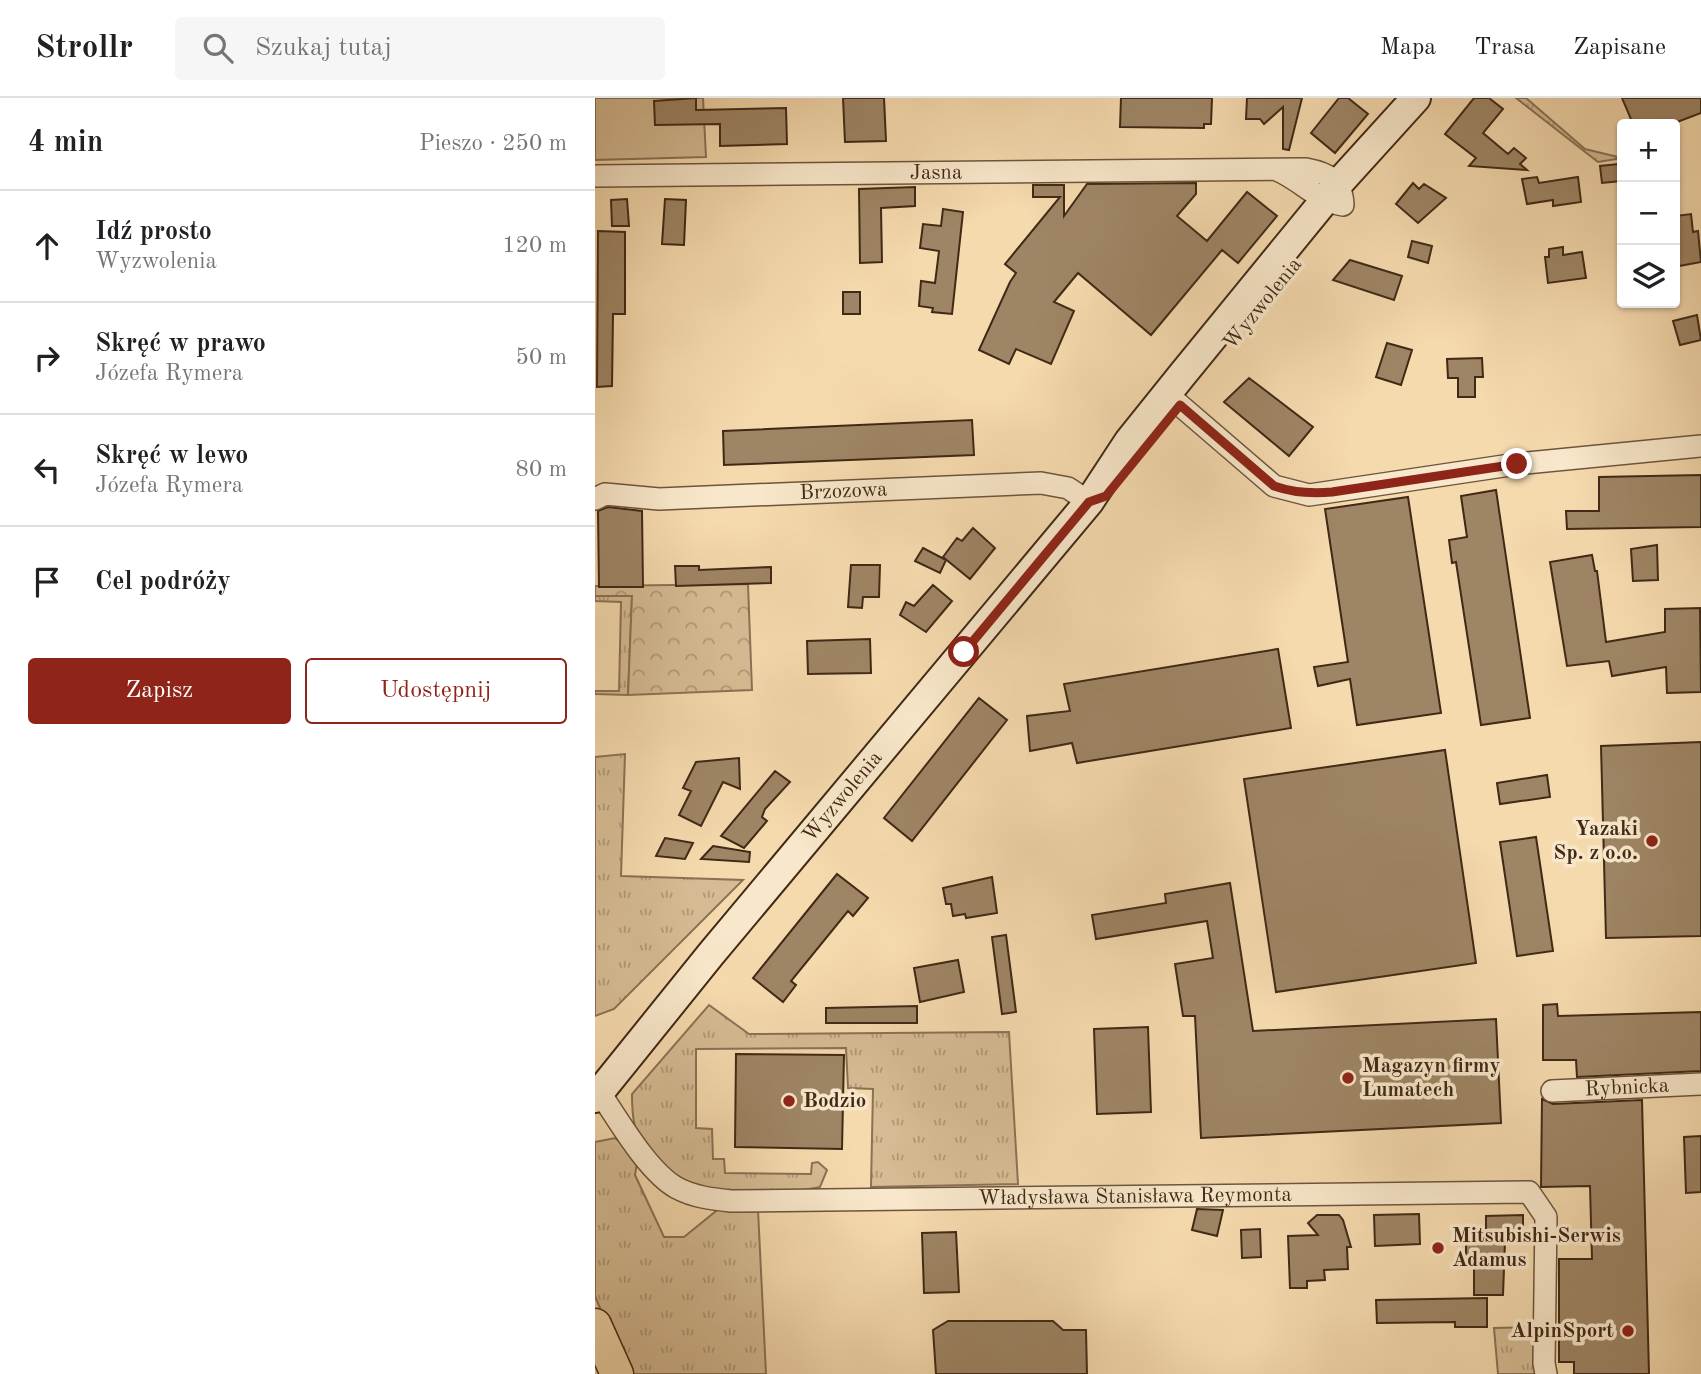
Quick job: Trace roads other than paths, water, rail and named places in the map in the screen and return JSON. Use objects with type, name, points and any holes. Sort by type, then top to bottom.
[{"type":"main road","points":[[595,1325],[617,1374]]},
{"type":"street","name":"Wyzwolenia","points":[[596,1097],[711,954],[1089,502],[1106,496],[1174,400],[1416,98]]},
{"type":"street","name":"Wyzwolenia","points":[[1335,197],[1431,98]]},
{"type":"street","name":"Jasna","points":[[595,176],[1317,171],[1335,197]]},
{"type":"street","points":[[1174,400],[1274,486],[1309,495],[1517,464],[1701,446]]},
{"type":"street","name":"Brzozowa","points":[[595,499],[605,494],[659,499],[1041,483],[1068,488],[1089,502]]},
{"type":"street","name":"Rybnicka","points":[[1552,1091],[1701,1084]]},
{"type":"street","name":"Władysława Stanisława Reymonta","points":[[596,1097],[654,1167],[675,1187],[701,1198],[731,1201],[1529,1192],[1546,1217],[1546,1374]]},
{"type":"place","name":"Yazaki Sp. z o.o.","points":[[1652,841]]},
{"type":"place","name":"Magazyn firmy Lumatech","points":[[1348,1078]]},
{"type":"place","name":"Bodzio","points":[[789,1101]]},
{"type":"place","name":"Mitsubishi-Serwis Adamus","points":[[1438,1248]]},
{"type":"place","name":"AlpinSport","points":[[1628,1331]]}]
